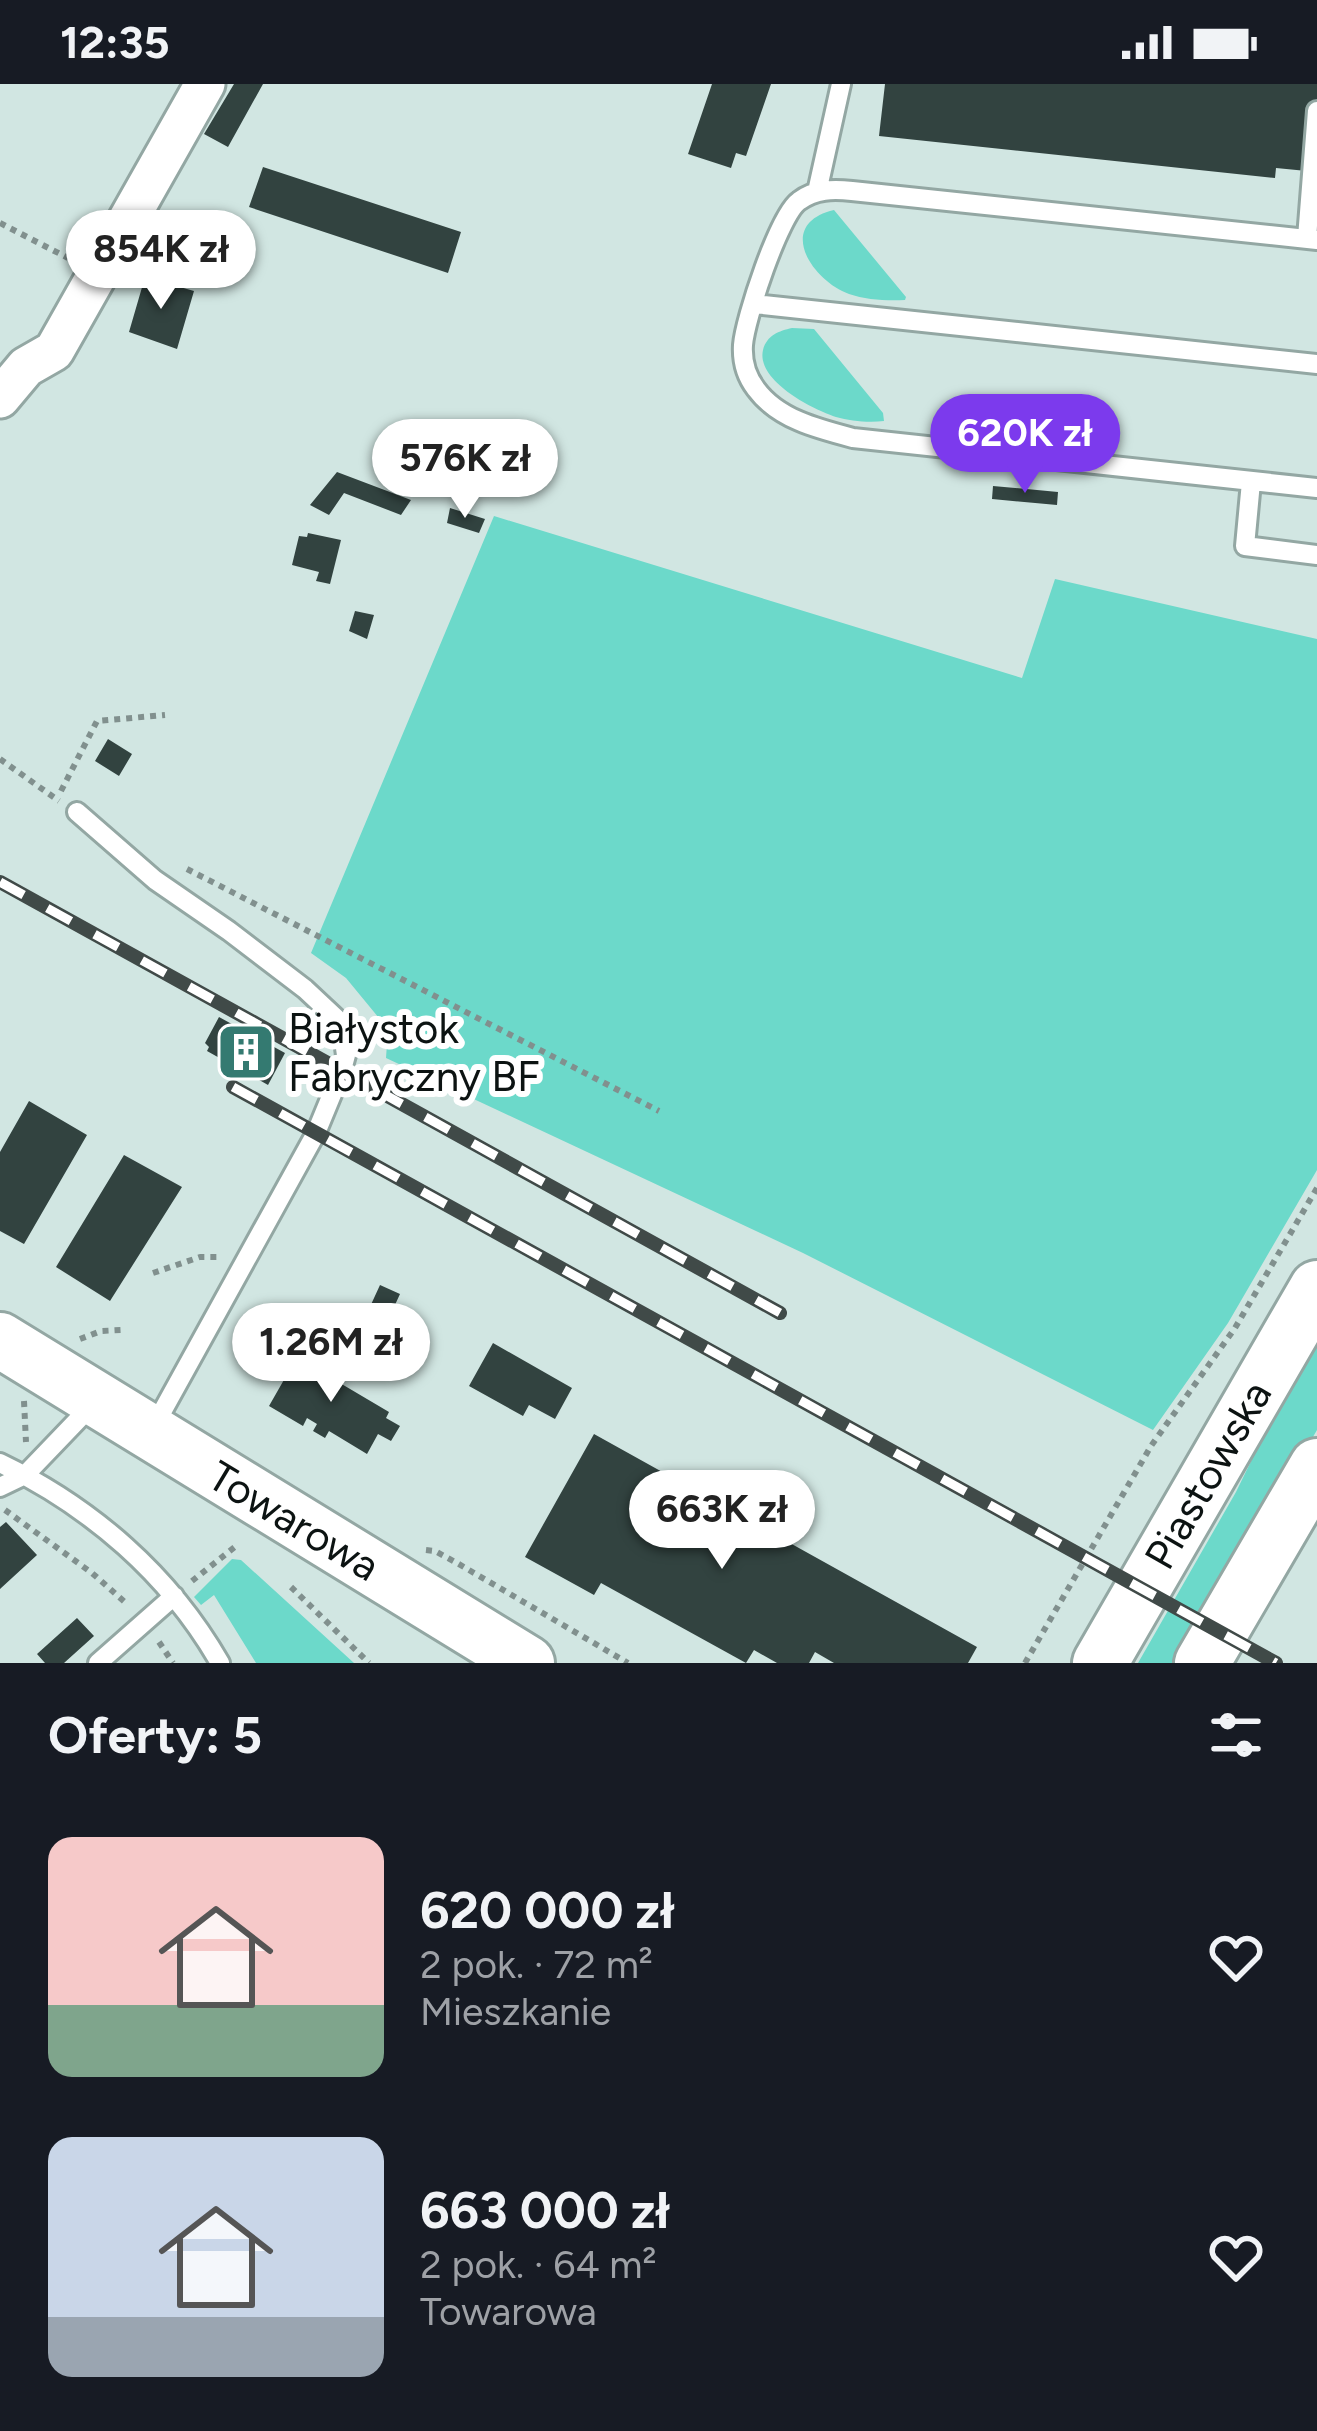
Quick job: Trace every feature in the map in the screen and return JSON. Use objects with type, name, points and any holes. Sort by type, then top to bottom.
[{"type":"main road","name":"Piastowska","points":[[1100,1663],[1317,1288]]},
{"type":"main road","name":"Towarowa","points":[[0,1340],[520,1661]]},
{"type":"main road","points":[[1202,1663],[1317,1466]]},
{"type":"street","points":[[0,398],[26,367],[54,351],[205,84]]},
{"type":"lane","points":[[817,192],[842,84]]},
{"type":"lane","points":[[1317,111],[1312,239],[852,190],[817,192],[788,211],[743,344],[745,370],[772,405],[793,418],[853,438],[1317,488]]},
{"type":"lane","points":[[754,304],[1317,364]]},
{"type":"lane","points":[[1251,482],[1245,546],[1317,555]]},
{"type":"lane","points":[[77,812],[155,880],[305,989],[336,1018],[344,1034],[342,1070],[316,1132],[150,1433]]},
{"type":"lane","points":[[0,1486],[31,1469],[98,1398]]},
{"type":"lane","points":[[0,1463],[31,1469],[150,1570],[220,1663]]},
{"type":"lane","points":[[98,1663],[174,1596]]},
{"type":"path","points":[[0,223],[98,274]]},
{"type":"path","points":[[57,800],[97,722],[165,715]]},
{"type":"path","points":[[0,759],[77,812]]},
{"type":"path","points":[[181,866],[659,1111]]},
{"type":"path","points":[[1025,1663],[1151,1446],[1235,1328],[1317,1188]]},
{"type":"path","points":[[153,1273],[253,1248]]},
{"type":"path","points":[[78,1339],[121,1330]]},
{"type":"path","points":[[24,1391],[31,1469]]},
{"type":"path","points":[[2,1508],[92,1573],[145,1622],[173,1663]]},
{"type":"path","points":[[174,1596],[236,1546]]},
{"type":"path","points":[[416,1556],[424,1550],[435,1551],[628,1663]]},
{"type":"path","points":[[291,1587],[369,1663]]},
{"type":"green space","points":[[834,210],[905,300],[849,294],[812,265],[805,252],[806,227]]},
{"type":"green space","points":[[792,328],[814,329],[883,413],[884,421],[836,417],[776,382],[763,361],[763,350],[771,337]]},
{"type":"green space","points":[[494,516],[1022,678],[1055,579],[1317,639],[1317,1170],[1228,1323],[1153,1430],[803,1253],[386,1058],[388,1029],[346,978],[311,953]]},
{"type":"green space","points":[[1317,1326],[1317,1430],[1180,1663],[1138,1663],[1236,1492]]},
{"type":"green space","points":[[232,1559],[241,1560],[354,1663],[256,1663],[214,1595],[201,1605],[194,1597]]},
{"type":"building","points":[[234,84],[263,84],[228,147],[204,134]]},
{"type":"building","points":[[712,84],[771,84],[746,156],[736,153],[731,168],[688,154]]},
{"type":"building","points":[[885,84],[1317,84],[1317,172],[1276,168],[1275,178],[879,136]]},
{"type":"building","points":[[263,167],[461,232],[448,273],[249,207]]},
{"type":"building","points":[[145,277],[194,291],[177,349],[129,332]]},
{"type":"building","points":[[337,472],[411,500],[401,515],[344,493],[329,515],[310,505]]},
{"type":"building","points":[[993,486],[1058,492],[1057,505],[992,499]]},
{"type":"building","points":[[450,508],[485,519],[479,533],[447,523]]},
{"type":"building","points":[[308,533],[341,540],[330,584],[316,581],[319,572],[292,565],[299,536]]},
{"type":"building","points":[[355,611],[374,615],[367,639],[349,631]]},
{"type":"building","points":[[108,739],[132,754],[119,776],[95,761]]},
{"type":"building","name":"Białystok Fabryczny BF","points":[[219,1017],[285,1053],[268,1085],[245,1072],[235,1075],[232,1065],[207,1051],[205,1043]]},
{"type":"building","points":[[29,1101],[87,1135],[24,1244],[0,1231],[0,1152]]},
{"type":"building","points":[[124,1155],[182,1187],[110,1301],[56,1267]]},
{"type":"building","points":[[380,1285],[400,1294],[383,1331],[363,1322]]},
{"type":"building","points":[[493,1343],[572,1388],[555,1419],[529,1405],[523,1416],[469,1386]]},
{"type":"building","points":[[301,1350],[325,1358],[323,1373],[389,1412],[386,1418],[400,1426],[391,1441],[378,1434],[367,1454],[329,1431],[325,1438],[313,1431],[317,1424],[307,1418],[303,1426],[269,1406]]},
{"type":"building","points":[[594,1434],[977,1647],[968,1663],[834,1663],[815,1652],[809,1663],[777,1663],[754,1650],[746,1663],[601,1583],[594,1595],[525,1557]]},
{"type":"building","points":[[6,1522],[37,1555],[0,1589],[0,1527]]},
{"type":"building","points":[[77,1618],[94,1636],[64,1663],[45,1663],[37,1654]]},
{"type":"railway","points":[[0,882],[780,1313]]},
{"type":"railway","points":[[233,1087],[1276,1663]]},
{"type":"place","name":"Białystok Fabryczny BF","points":[[246,1052]]}]
